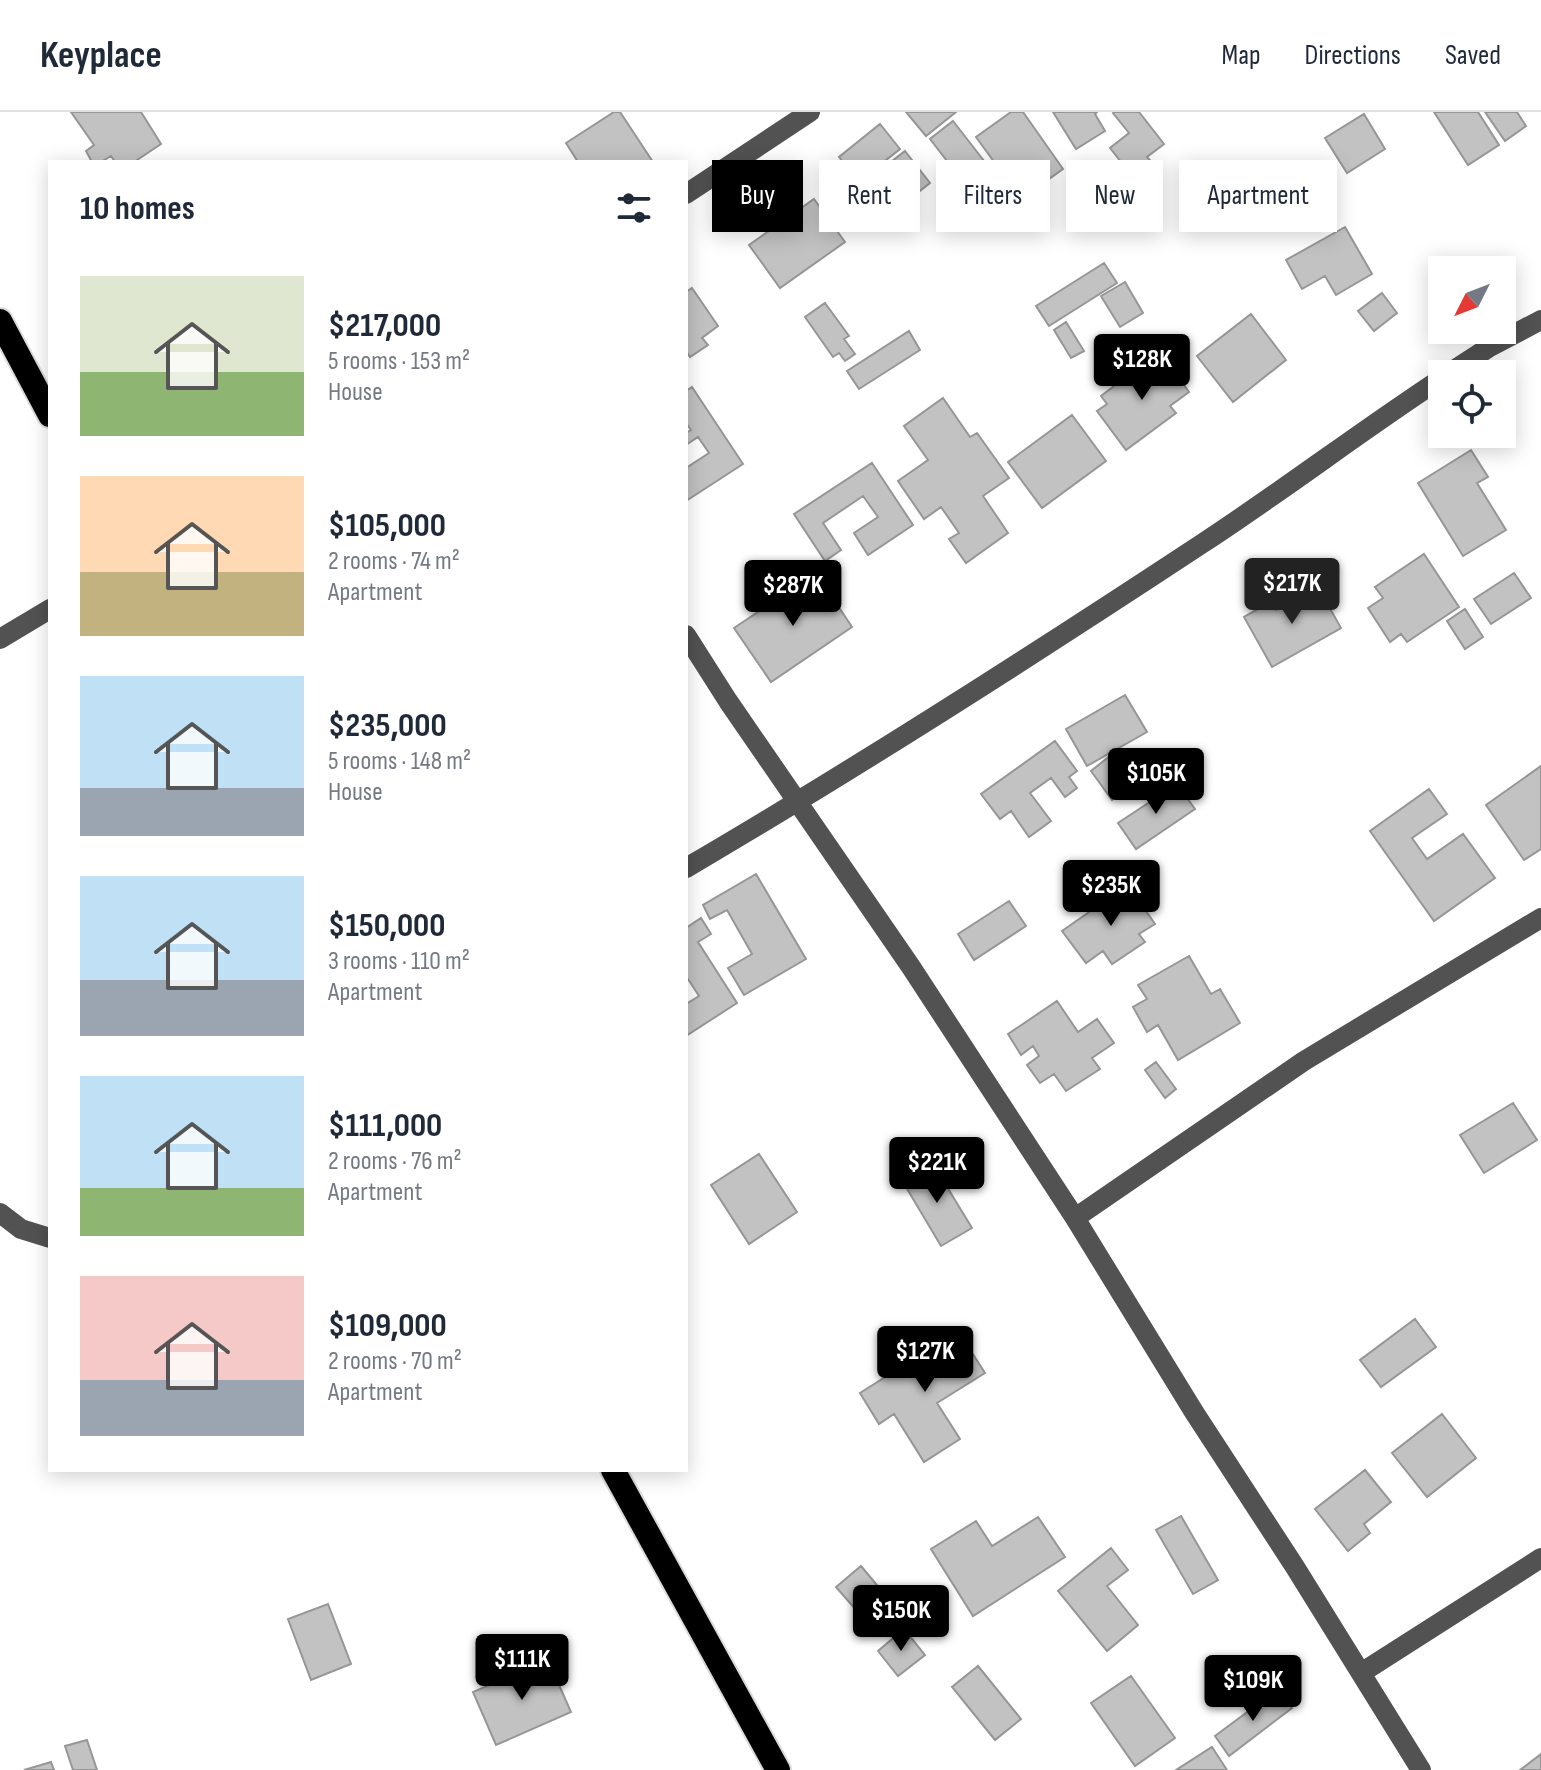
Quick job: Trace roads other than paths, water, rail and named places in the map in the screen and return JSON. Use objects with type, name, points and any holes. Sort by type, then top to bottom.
[{"type":"highway","points":[[0,321],[48,411]]},
{"type":"highway","points":[[614,1472],[778,1770]]},
{"type":"street","points":[[688,193],[810,112]]},
{"type":"street","points":[[1470,360],[1541,320]]},
{"type":"street","points":[[688,867],[798,802],[1206,542],[1428,387]]},
{"type":"street","points":[[0,639],[48,610]]},
{"type":"street","points":[[688,638],[911,967],[1075,1218],[1421,1770]]},
{"type":"street","points":[[1075,1218],[1304,1061],[1541,918]]},
{"type":"street","points":[[0,1213],[21,1229],[48,1237]]},
{"type":"street","points":[[1361,1673],[1541,1558]]}]
